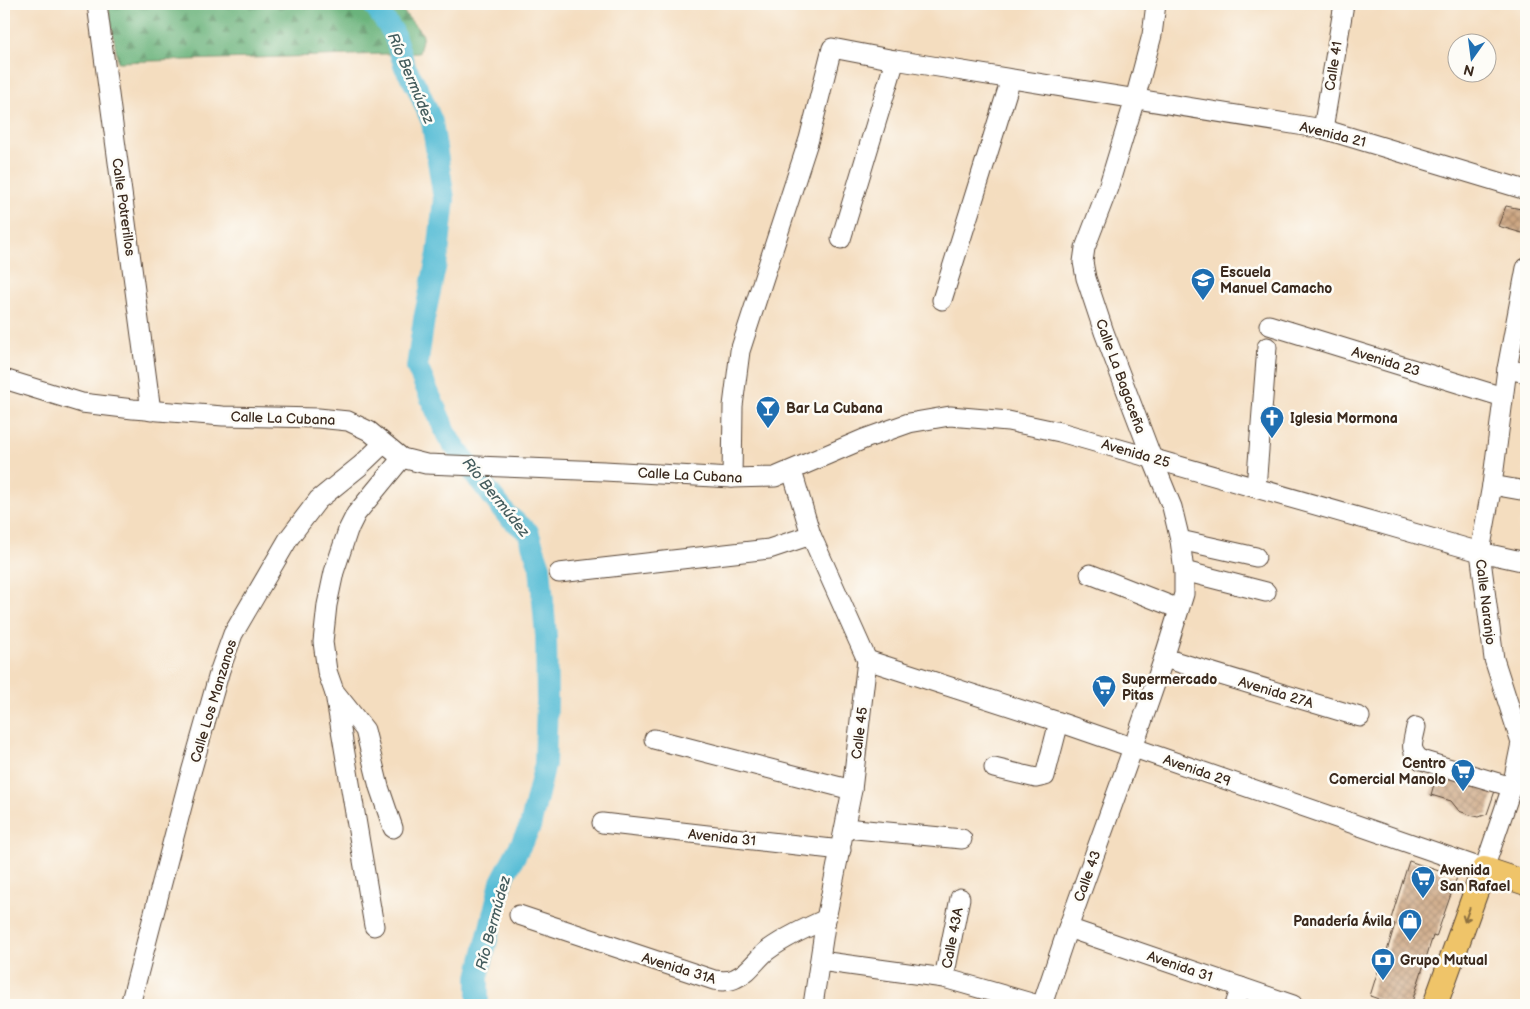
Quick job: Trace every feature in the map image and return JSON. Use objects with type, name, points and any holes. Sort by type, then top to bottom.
[{"type":"main road","name":"Avenida 29","points":[[1484,869],[1526,883]]},
{"type":"main road","points":[[1435,1005],[1484,869]]},
{"type":"street","name":"Calle Potrerillos","points":[[97,4],[151,411]]},
{"type":"street","name":"Calle La Bagaceña","points":[[1133,748],[1184,594],[1184,572],[1180,540],[1172,507],[1086,278],[1083,262],[1085,248],[1108,188],[1135,99],[1152,35],[1156,4]]},
{"type":"street","name":"Calle 41","points":[[1323,129],[1344,4]]},
{"type":"street","name":"Avenida 21","points":[[732,478],[733,406],[740,350],[809,138],[832,48],[894,60],[1323,129],[1526,190]]},
{"type":"street","points":[[841,239],[894,60]]},
{"type":"street","points":[[942,300],[1011,79]]},
{"type":"street","name":"Calle Naranjo","points":[[1484,869],[1512,787],[1521,744],[1494,658],[1480,552],[1492,486],[1507,369],[1526,268]]},
{"type":"street","name":"Avenida 23","points":[[1269,325],[1503,397]]},
{"type":"street","points":[[1256,488],[1267,348]]},
{"type":"street","points":[[1507,369],[1526,373]]},
{"type":"street","name":"Calle La Cubana","points":[[4,379],[82,403],[151,411],[223,416],[318,418],[348,421],[369,431],[402,458],[426,464],[732,478],[775,477],[792,471]]},
{"type":"street","name":"Avenida 25","points":[[792,471],[864,439],[909,423],[950,416],[1008,420],[1060,432],[1480,552],[1526,562]]},
{"type":"street","name":"Calle Los Manzanos","points":[[130,1005],[188,782],[220,670],[233,634],[290,538],[318,500],[384,444]]},
{"type":"street","points":[[374,926],[334,691],[327,671],[323,642],[327,605],[334,572],[348,530],[356,514],[402,458]]},
{"type":"street","points":[[792,471],[811,536],[867,660]]},
{"type":"street","points":[[1492,486],[1526,491]]},
{"type":"street","points":[[559,573],[769,549],[811,536]]},
{"type":"street","points":[[1180,540],[1256,557]]},
{"type":"street","points":[[1184,572],[1266,592]]},
{"type":"street","points":[[1090,574],[1179,609]]},
{"type":"street","name":"Avenida 27A","points":[[1164,658],[1360,717]]},
{"type":"street","name":"Avenida 29","points":[[867,660],[1059,722],[1484,869]]},
{"type":"street","name":"Calle 45","points":[[814,1005],[826,919],[852,790],[867,660]]},
{"type":"street","points":[[334,691],[365,730],[379,787],[393,828]]},
{"type":"street","points":[[994,768],[1036,778],[1045,776],[1059,722]]},
{"type":"street","points":[[1416,727],[1412,746],[1414,754],[1421,760],[1512,787]]},
{"type":"street","points":[[654,739],[852,790]]},
{"type":"street","name":"Calle 43","points":[[1042,1005],[1133,748]]},
{"type":"street","name":"Avenida 31","points":[[602,823],[841,850]]},
{"type":"street","points":[[845,828],[962,839]]},
{"type":"street","name":"Calle 43A","points":[[944,978],[960,898]]},
{"type":"street","name":"Avenida 31A","points":[[519,916],[714,980],[726,981],[736,979],[767,951],[799,931],[826,919]]},
{"type":"street","name":"Avenida 31","points":[[1068,928],[1293,1005]]},
{"type":"street","points":[[820,961],[944,978],[1038,1005]]},
{"type":"street","points":[[1235,1005],[1241,987]]},
{"type":"green space","points":[[108,4],[397,4],[423,35],[419,53],[118,62]]},
{"type":"building","points":[[1506,206],[1526,210],[1522,233],[1498,226]]},
{"type":"building","name":"Centro Comercial Manolo","points":[[1438,769],[1496,788],[1487,814],[1479,817],[1470,815],[1459,811],[1451,801],[1431,795]]},
{"type":"building","points":[[1409,861],[1457,877],[1436,937],[1433,936],[1411,1005],[1383,1005],[1384,1001],[1370,996],[1380,964],[1382,965],[1385,958],[1395,924],[1390,922]]},
{"type":"waterway","name":"Río Bermúdez","points":[[373,4],[393,32],[405,67],[418,89],[432,122],[444,199],[438,254],[424,319],[417,367],[448,437],[507,515],[528,532],[540,567],[546,636],[547,701],[545,764],[530,827],[501,882],[478,977],[478,1005]]},
{"type":"place","name":"Escuela Manuel Camacho","points":[[1203,301]]},
{"type":"place","name":"Bar La Cubana","points":[[768,429]]},
{"type":"place","name":"Iglesia Mormona","points":[[1272,439]]},
{"type":"place","name":"Supermercado Pitas","points":[[1104,708]]},
{"type":"place","name":"Centro Comercial Manolo","points":[[1463,792]]},
{"type":"place","name":"Avenida San Rafael","points":[[1423,899]]},
{"type":"place","name":"Panadería Ávila","points":[[1410,942]]},
{"type":"place","name":"Grupo Mutual","points":[[1383,981]]}]
